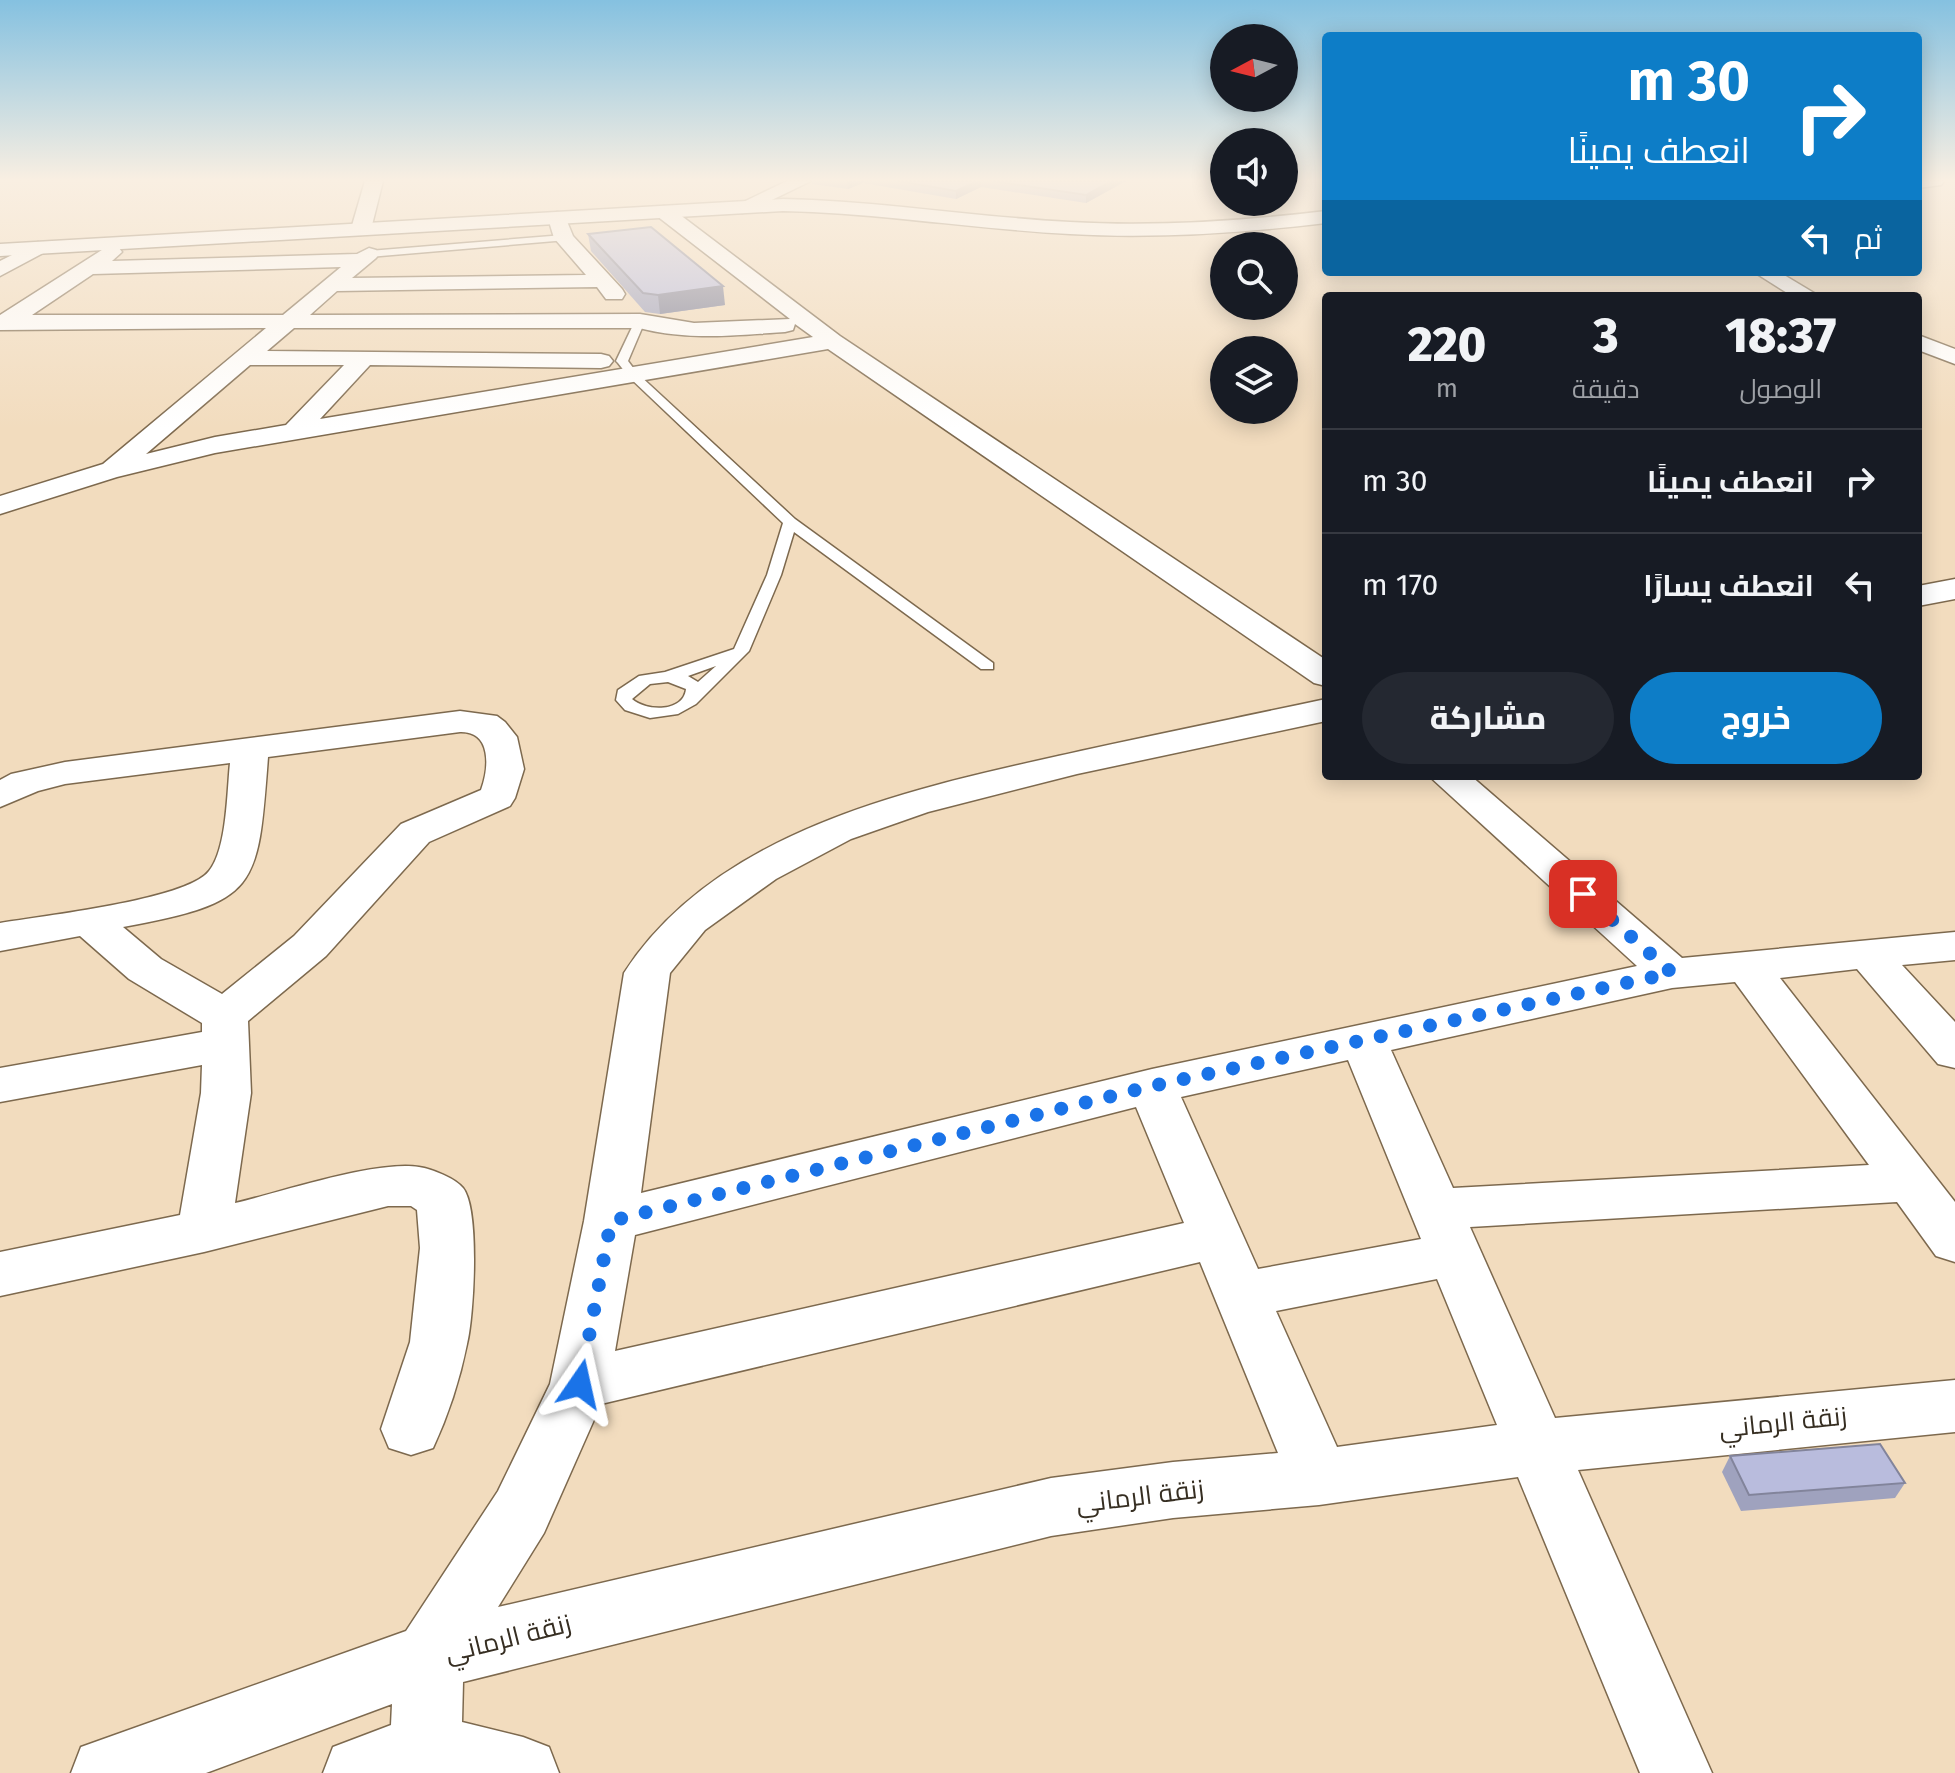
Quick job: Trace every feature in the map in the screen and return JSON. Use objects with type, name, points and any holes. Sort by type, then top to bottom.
[{"type":"street","points":[[2,323],[96,264]]},
{"type":"street","points":[[90,268],[218,264]]},
{"type":"street","points":[[108,471],[357,264]]},
{"type":"street","points":[[588,264],[640,321]]},
{"type":"street","points":[[731,264],[832,341],[1322,673]]},
{"type":"street","points":[[137,287],[169,266]]},
{"type":"street","points":[[1771,276],[1801,292]]},
{"type":"street","points":[[286,296],[326,290],[602,281]]},
{"type":"street","points":[[50,294],[80,295]]},
{"type":"street","points":[[87,322],[116,302]]},
{"type":"street","points":[[2,323],[640,321],[668,330],[690,331],[809,323]]},
{"type":"street","points":[[0,505],[108,471],[215,445],[627,368],[832,341]]},
{"type":"street","points":[[1922,344],[1955,357]]},
{"type":"street","points":[[244,358],[364,358],[627,368]]},
{"type":"street","points":[[296,430],[364,358]]},
{"type":"street","points":[[1922,595],[1955,589]]},
{"type":"street","points":[[124,1770],[429,1657],[521,1512],[580,1384],[611,1221],[647,973],[663,945],[691,919],[755,871],[821,835],[896,806],[1093,759],[1322,711]]},
{"type":"street","points":[[0,795],[25,782],[65,773],[471,721],[495,731],[507,764],[504,787],[496,798],[415,833],[310,946],[225,1030],[0,1085]]},
{"type":"street","points":[[0,937],[179,904],[201,897],[225,879],[238,854],[250,749]]},
{"type":"street","points":[[1453,780],[1672,973]]},
{"type":"street","points":[[89,921],[145,969],[225,1030]]},
{"type":"street","points":[[611,1221],[1152,1086],[1672,973],[1749,969],[1867,953],[1955,946]]},
{"type":"street","points":[[1867,953],[1955,1052]]},
{"type":"street","points":[[1749,969],[1955,1241]]},
{"type":"street","points":[[204,1231],[226,1093],[225,1030]]},
{"type":"street","points":[[1363,1039],[1676,1773]]},
{"type":"street","points":[[1152,1086],[1319,1477]]},
{"type":"street","points":[[1241,1295],[1444,1231],[1911,1182]]},
{"type":"street","points":[[0,1274],[204,1231],[388,1186],[420,1187],[443,1200],[447,1248],[439,1342],[411,1429]]},
{"type":"street","points":[[580,1384],[1216,1237]]},
{"type":"street","name":"زنقة الرماني","points":[[426,1749],[429,1657],[1051,1507],[1173,1490],[1319,1477],[1536,1447],[1955,1406]]},
{"type":"street","points":[[359,1773],[426,1749],[523,1773]]},
{"type":"lane","points":[[640,321],[627,368],[790,522],[987,666]]},
{"type":"lane","points":[[741,651],[668,677],[636,684],[624,694],[624,700],[627,705],[643,712],[667,712],[687,704],[741,651],[774,575],[790,522]]},
{"type":"lane","points":[[668,677],[689,682],[696,693]]},
{"type":"building","points":[[616,264],[696,264],[723,286],[658,295],[643,293]]},
{"type":"building","points":[[1880,1444],[1905,1483],[1749,1495],[1730,1456]]},
{"type":"route","points":[[580,1384],[611,1221],[1152,1086],[1672,973],[1583,894]]}]
